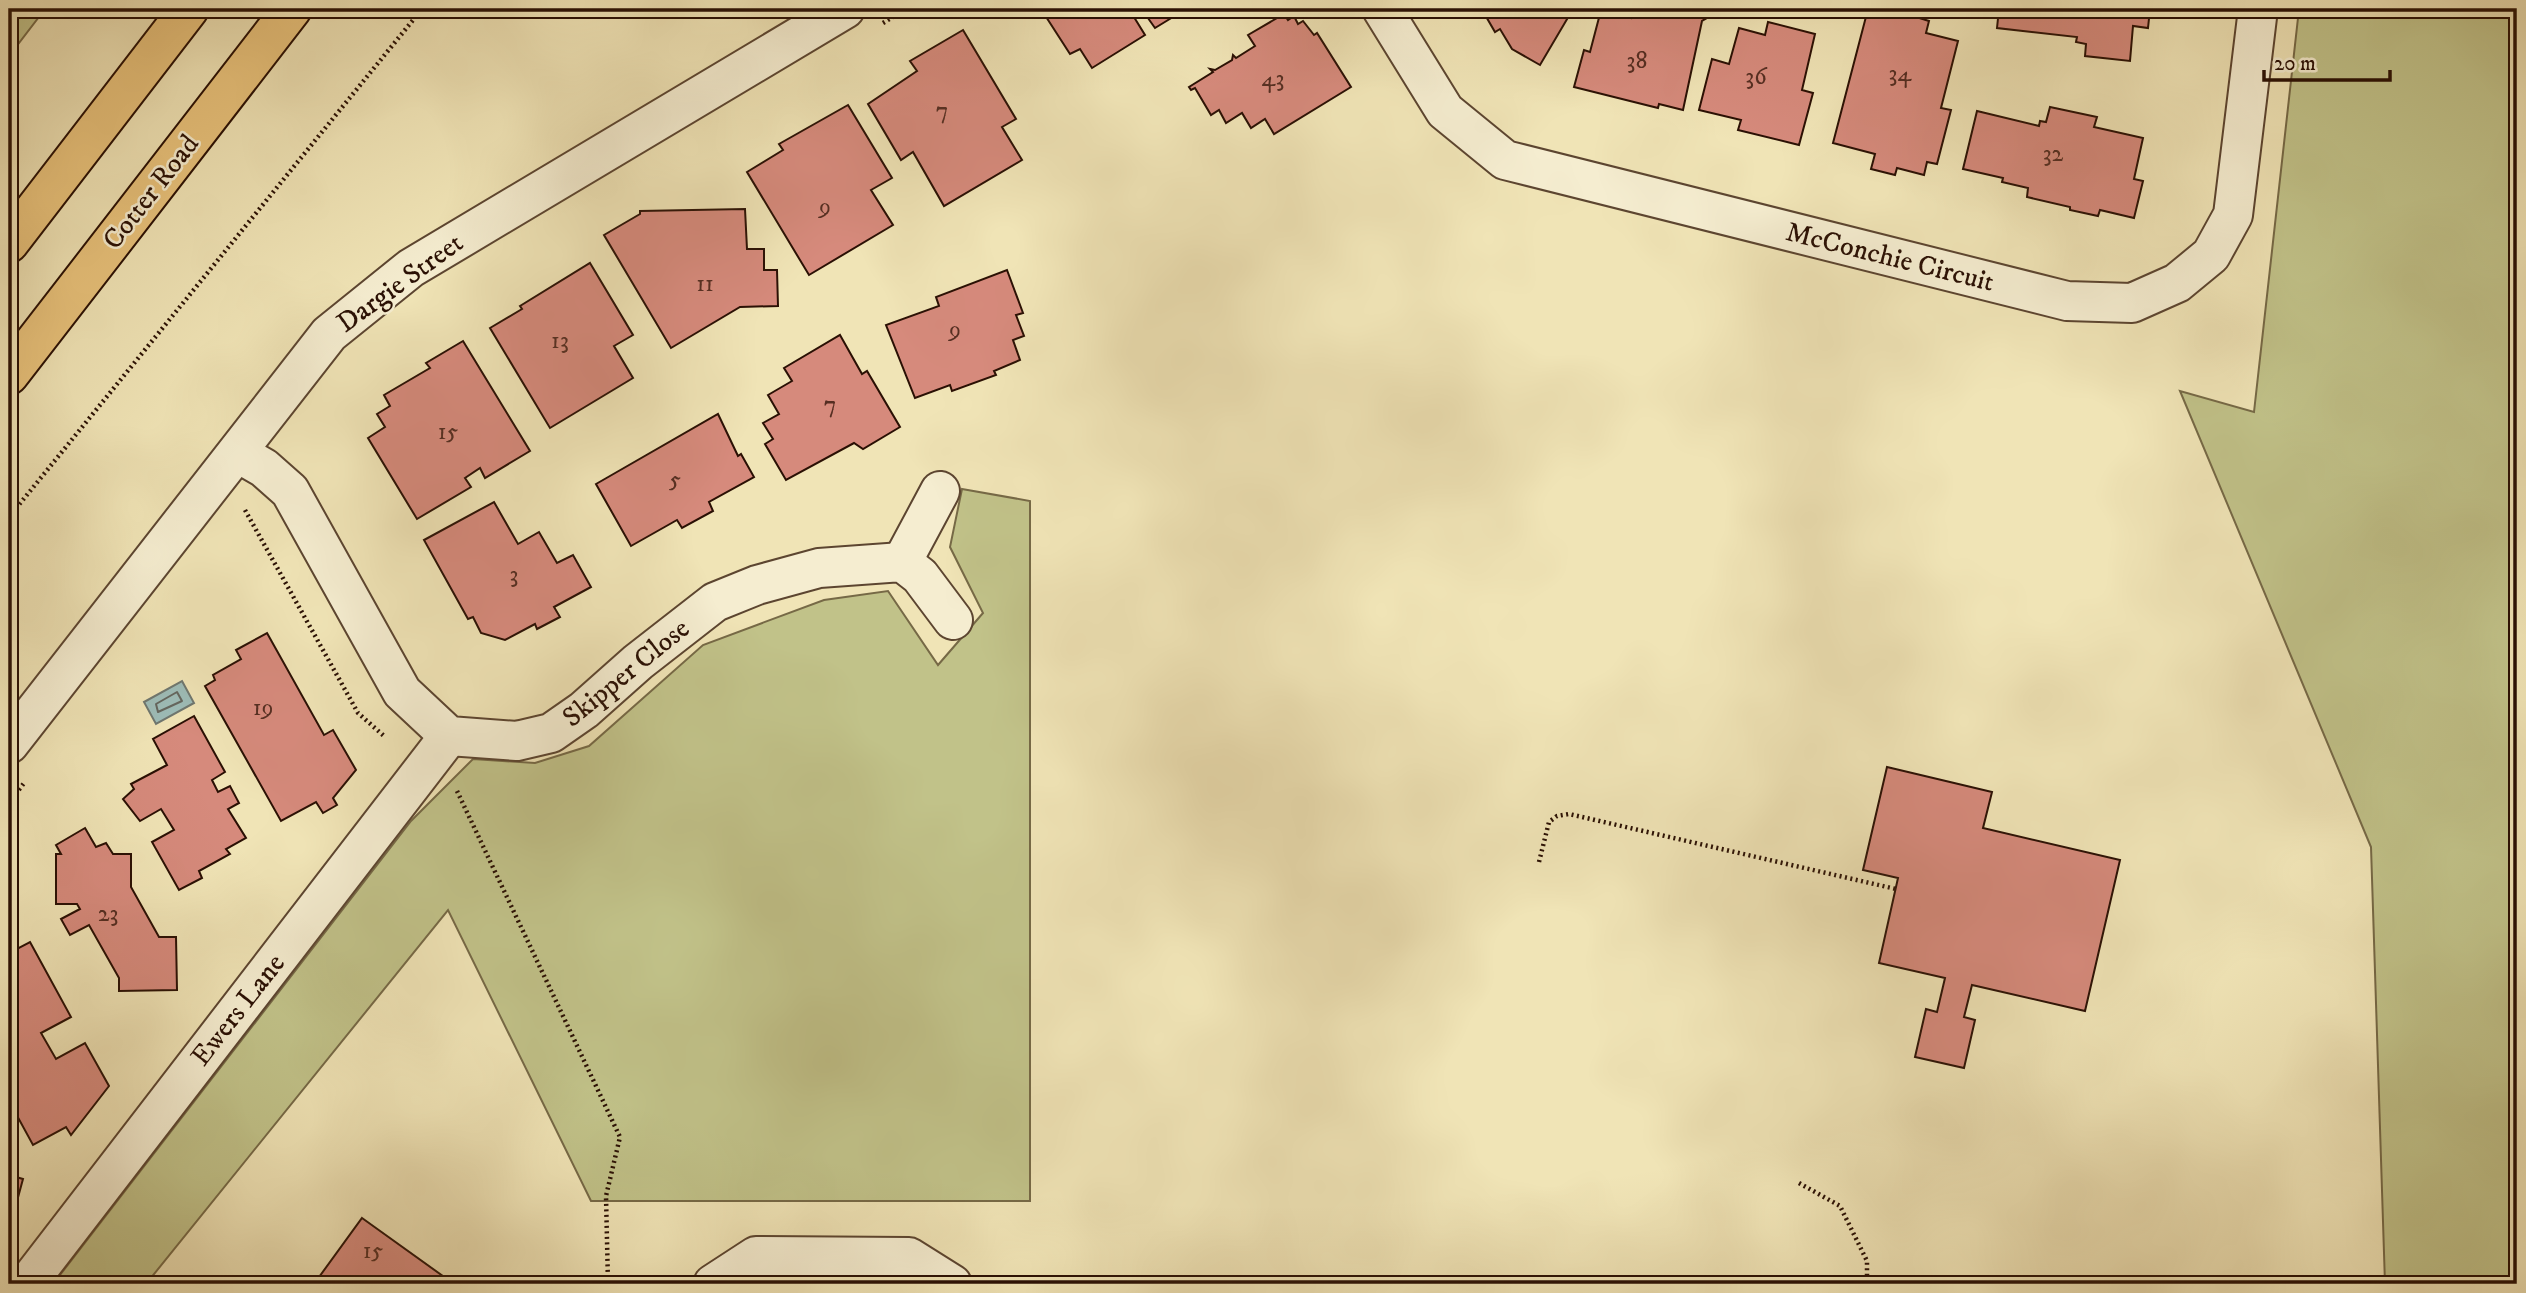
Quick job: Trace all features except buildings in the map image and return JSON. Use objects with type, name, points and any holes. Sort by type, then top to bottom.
[{"type":"main road","points":[[9,243],[189,9]]},
{"type":"main road","name":"Cotter Road","points":[[9,375],[292,9]]},
{"type":"street","name":"McConchie Circuit","points":[[1382,9],[1445,111],[1505,160],[2067,301],[2132,303],[2177,283],[2211,255],[2233,215],[2258,9]]},
{"type":"street","name":"Dargie Street","points":[[9,744],[251,461],[329,334],[411,268],[858,20]]},
{"type":"street","points":[[251,461],[290,491],[402,692],[449,736]]},
{"type":"street","points":[[940,491],[902,562],[920,576],[953,620]]},
{"type":"street","name":"Skipper Close","points":[[449,736],[517,741],[551,733],[584,710],[638,662],[715,603],[757,585],[819,568],[902,562]]},
{"type":"street","name":"Ewers Lane","points":[[27,1284],[449,736]]},
{"type":"street","points":[[713,1284],[756,1256],[909,1257],[952,1284]]},
{"type":"path","points":[[9,517],[422,9]]},
{"type":"path","points":[[858,20],[906,9]]},
{"type":"path","points":[[251,461],[240,501],[358,713],[423,769],[455,786],[620,1137],[606,1196],[608,1284]]},
{"type":"path","points":[[9,803],[25,781]]},
{"type":"path","points":[[1539,862],[1549,822],[1557,816],[1569,814],[1896,889]]},
{"type":"path","points":[[1799,1183],[1840,1206],[1867,1261],[1867,1284]]},
{"type":"green space","points":[[9,9],[45,9],[9,56]]},
{"type":"green space","points":[[2299,9],[2517,9],[2517,1284],[2385,1284],[2371,847],[2180,391],[2254,412]]},
{"type":"green space","points":[[962,489],[1030,501],[1030,1201],[591,1201],[448,910],[146,1284],[53,1284],[411,821],[473,759],[535,763],[589,746],[703,645],[824,600],[888,591],[938,665],[983,613],[950,547]]},
{"type":"water","points":[[182,681],[194,703],[156,724],[144,702]]}]
